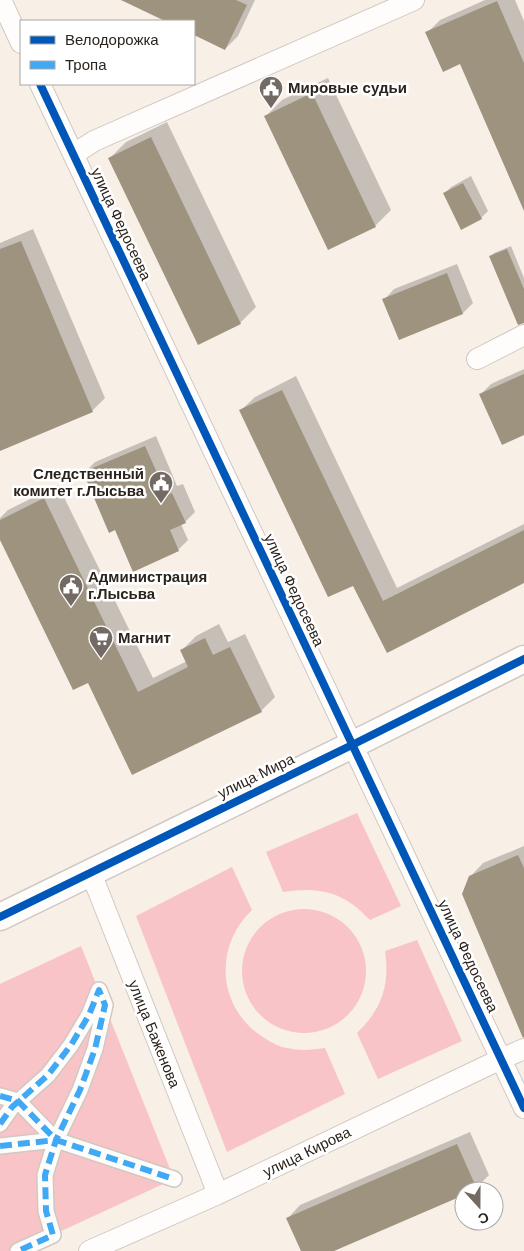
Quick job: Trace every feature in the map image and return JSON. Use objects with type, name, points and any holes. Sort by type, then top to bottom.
[{"type":"street","points":[[1,0],[20,41]]},
{"type":"street","points":[[74,154],[94,142],[414,0]]},
{"type":"street","name":"улица Федосеева","points":[[40,85],[524,1108]]},
{"type":"street","points":[[477,358],[524,336]]},
{"type":"street","name":"улица Мира","points":[[0,917],[524,659]]},
{"type":"street","name":"улица Баженова","points":[[91,873],[218,1194]]},
{"type":"street","points":[[0,1124],[12,1107],[48,1075],[72,1045],[89,1015],[99,990],[105,1006],[94,1049],[80,1090],[56,1140],[45,1175],[46,1211],[53,1235],[18,1251]]},
{"type":"street","name":"улица Кирова","points":[[89,1251],[218,1194],[501,1059],[524,1050]]},
{"type":"street","points":[[0,1096],[18,1101],[56,1140]]},
{"type":"street","points":[[0,1146],[56,1140],[174,1179]]},
{"type":"shaded area","points":[[357,813],[401,906],[370,920],[351,903],[331,893],[309,890],[283,892],[266,852]]},
{"type":"shaded area","points":[[232,867],[252,910],[239,925],[231,942],[226,960],[226,978],[230,996],[238,1012],[250,1027],[273,1043],[301,1050],[325,1048],[345,1094],[227,1152],[136,916]]},
{"type":"shaded area","points":[[304,909],[328,914],[348,927],[361,947],[366,971],[361,995],[348,1015],[328,1028],[304,1033],[280,1028],[260,1015],[247,995],[242,971],[247,947],[260,927],[280,914]]},
{"type":"shaded area","points":[[417,940],[462,1041],[378,1079],[357,1033],[373,1015],[382,996],[386,975],[385,951]]},
{"type":"shaded area","points":[[81,946],[174,1179],[18,1251],[0,1251],[0,984]]},
{"type":"building","points":[[121,0],[236,0],[247,5],[225,50],[195,35],[195,20],[163,20]]},
{"type":"building","points":[[497,1],[524,63],[524,211],[460,64],[443,72],[425,32]]},
{"type":"building","points":[[312,93],[376,227],[328,250],[264,116]]},
{"type":"building","points":[[151,137],[241,324],[198,345],[108,158]]},
{"type":"building","points":[[463,183],[482,219],[461,230],[443,193]]},
{"type":"building","points":[[21,241],[93,412],[0,451],[0,249]]},
{"type":"building","points":[[507,249],[524,289],[524,323],[518,325],[489,256]]},
{"type":"building","points":[[447,273],[463,314],[399,340],[382,299]]},
{"type":"building","points":[[524,374],[524,435],[502,445],[479,394]]},
{"type":"building","points":[[282,390],[383,601],[524,530],[524,583],[387,653],[353,586],[328,597],[239,410]]},
{"type":"building","points":[[145,446],[167,495],[172,493],[186,523],[170,530],[179,551],[133,572],[115,530],[109,533],[83,472]]},
{"type":"building","points":[[44,498],[138,692],[188,667],[180,650],[205,638],[213,655],[230,647],[262,712],[132,775],[88,683],[73,690],[0,540],[0,520]]},
{"type":"building","points":[[518,855],[524,868],[523,1038],[462,894],[469,876]]},
{"type":"building","points":[[457,1144],[473,1181],[454,1181],[454,1199],[334,1251],[301,1251],[286,1218]]},
{"type":"marked path","points":[[0,1124],[12,1107],[48,1075],[71,1045],[89,1015],[99,990],[105,1005],[95,1049],[80,1090],[56,1140],[45,1175],[46,1211],[53,1235],[18,1251]]},
{"type":"marked path","points":[[0,1096],[18,1101],[56,1140],[174,1179]]},
{"type":"marked path","points":[[0,1146],[56,1140]]},
{"type":"cycle path","points":[[40,85],[524,1108]]},
{"type":"cycle path","points":[[0,917],[524,659]]},
{"type":"place","name":"Мировые судьи","points":[[271,109]]},
{"type":"place","name":"Следственный комитет г.Лысьва","points":[[161,504]]},
{"type":"place","name":"Администрация г.Лысьва","points":[[71,607]]},
{"type":"place","name":"Магнит","points":[[101,659]]}]
